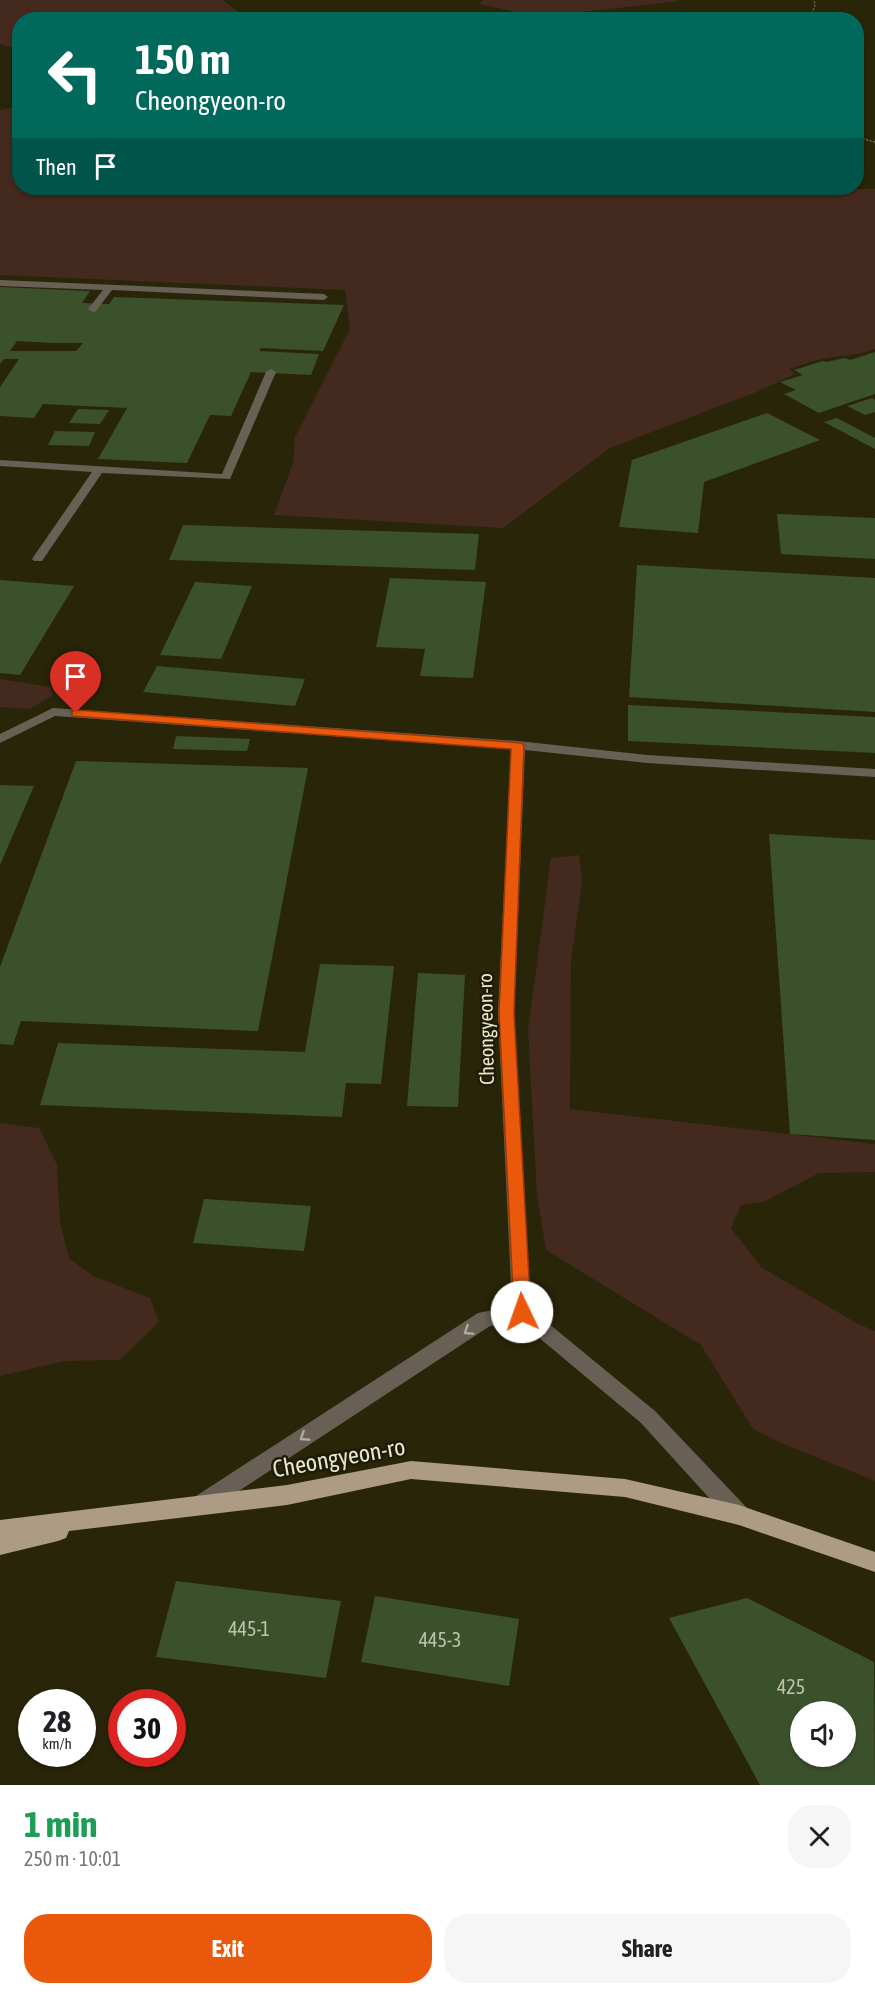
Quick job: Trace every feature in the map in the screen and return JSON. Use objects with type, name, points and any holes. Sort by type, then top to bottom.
[{"type":"main road","name":"Cheongyeon-ro","points":[[0,1530],[287,1495],[411,1470],[625,1488],[739,1515],[875,1562]]},
{"type":"main road","name":"Cheongyeon-ro","points":[[0,1545],[129,1515]]},
{"type":"street","points":[[0,283],[324,297]]},
{"type":"street","points":[[93,309],[109,288]]},
{"type":"street","points":[[0,463],[226,477],[271,372]]},
{"type":"street","points":[[38,559],[100,468]]},
{"type":"street","points":[[0,739],[52,712],[518,746],[647,759],[875,773]]},
{"type":"street","name":"Cheongyeon-ro","points":[[518,746],[506,1013],[522,1312],[648,1417],[739,1515]]},
{"type":"street","name":"Cheongyeon-ro","points":[[197,1507],[486,1319],[522,1312]]},
{"type":"shaded area","points":[[0,0],[223,0],[238,12],[12,12],[12,48],[0,44]]},
{"type":"shaded area","points":[[484,0],[680,1],[582,12],[515,12],[479,4]]},
{"type":"shaded area","points":[[12,107],[12,195],[864,195],[864,189],[875,189],[875,349],[818,360],[789,369],[795,374],[759,391],[610,448],[503,528],[274,515],[293,463],[295,437],[350,329],[345,290],[0,275],[0,110]]},
{"type":"shaded area","points":[[0,679],[51,687],[52,696],[29,709],[0,707]]},
{"type":"shaded area","points":[[579,855],[582,884],[571,960],[570,1109],[875,1144],[875,1172],[819,1173],[763,1202],[741,1205],[731,1228],[761,1267],[858,1324],[875,1331],[875,1481],[753,1429],[701,1345],[546,1250],[537,1195],[528,1030],[551,858]]},
{"type":"shaded area","points":[[0,1123],[39,1128],[57,1165],[60,1223],[69,1258],[93,1276],[150,1298],[159,1322],[120,1360],[65,1361],[0,1376]]},
{"type":"building","points":[[0,287],[90,291],[82,303],[109,304],[114,297],[344,305],[323,351],[261,348],[259,351],[319,354],[311,375],[251,372],[231,416],[210,415],[187,463],[98,459],[127,408],[43,404],[34,418],[0,416],[0,387],[19,359],[4,359],[0,364]],"holes":[[[17,341],[83,343],[76,351],[10,351]]]},
{"type":"building","points":[[875,352],[875,394],[819,413],[784,394],[796,390],[780,382],[803,375],[794,370],[823,361],[845,358],[850,360]]},
{"type":"building","points":[[872,398],[875,400],[875,412],[865,415],[847,406]]},
{"type":"building","points":[[78,409],[109,410],[100,424],[69,423]]},
{"type":"building","points":[[767,413],[820,440],[704,482],[698,533],[619,527],[632,460]]},
{"type":"building","points":[[837,418],[875,438],[875,449],[824,422]]},
{"type":"building","points":[[55,431],[95,432],[89,446],[48,445]]},
{"type":"building","points":[[777,514],[875,518],[875,559],[781,554]]},
{"type":"building","points":[[183,525],[479,534],[475,570],[169,560]]},
{"type":"building","points":[[637,565],[875,578],[875,712],[629,697]]},
{"type":"building","points":[[390,578],[486,582],[473,678],[420,676],[425,649],[376,647]]},
{"type":"building","points":[[0,580],[74,586],[20,675],[0,673]]},
{"type":"building","points":[[195,582],[252,586],[221,659],[160,655]]},
{"type":"building","points":[[157,666],[305,679],[295,706],[143,692]]},
{"type":"building","points":[[628,705],[875,717],[875,753],[628,741]]},
{"type":"building","points":[[176,736],[250,739],[247,751],[173,749]]},
{"type":"building","points":[[76,761],[308,768],[258,1031],[21,1021],[13,1045],[0,1044],[0,967]]},
{"type":"building","points":[[0,785],[34,786],[0,865]]},
{"type":"building","points":[[769,834],[875,840],[875,1140],[790,1134]]},
{"type":"building","points":[[320,964],[394,966],[381,1084],[346,1083],[342,1117],[40,1105],[58,1043],[305,1052]]},
{"type":"building","points":[[418,973],[465,975],[458,1107],[407,1106]]},
{"type":"building","points":[[204,1199],[311,1206],[304,1251],[193,1243]]},
{"type":"building","points":[[176,1581],[341,1601],[326,1678],[156,1657]]},
{"type":"building","points":[[375,1596],[519,1619],[509,1686],[361,1662]]},
{"type":"building","points":[[747,1598],[874,1662],[875,1785],[760,1785],[669,1618]]},
{"type":"route","points":[[76,713],[518,746],[506,1013],[522,1312]]}]
